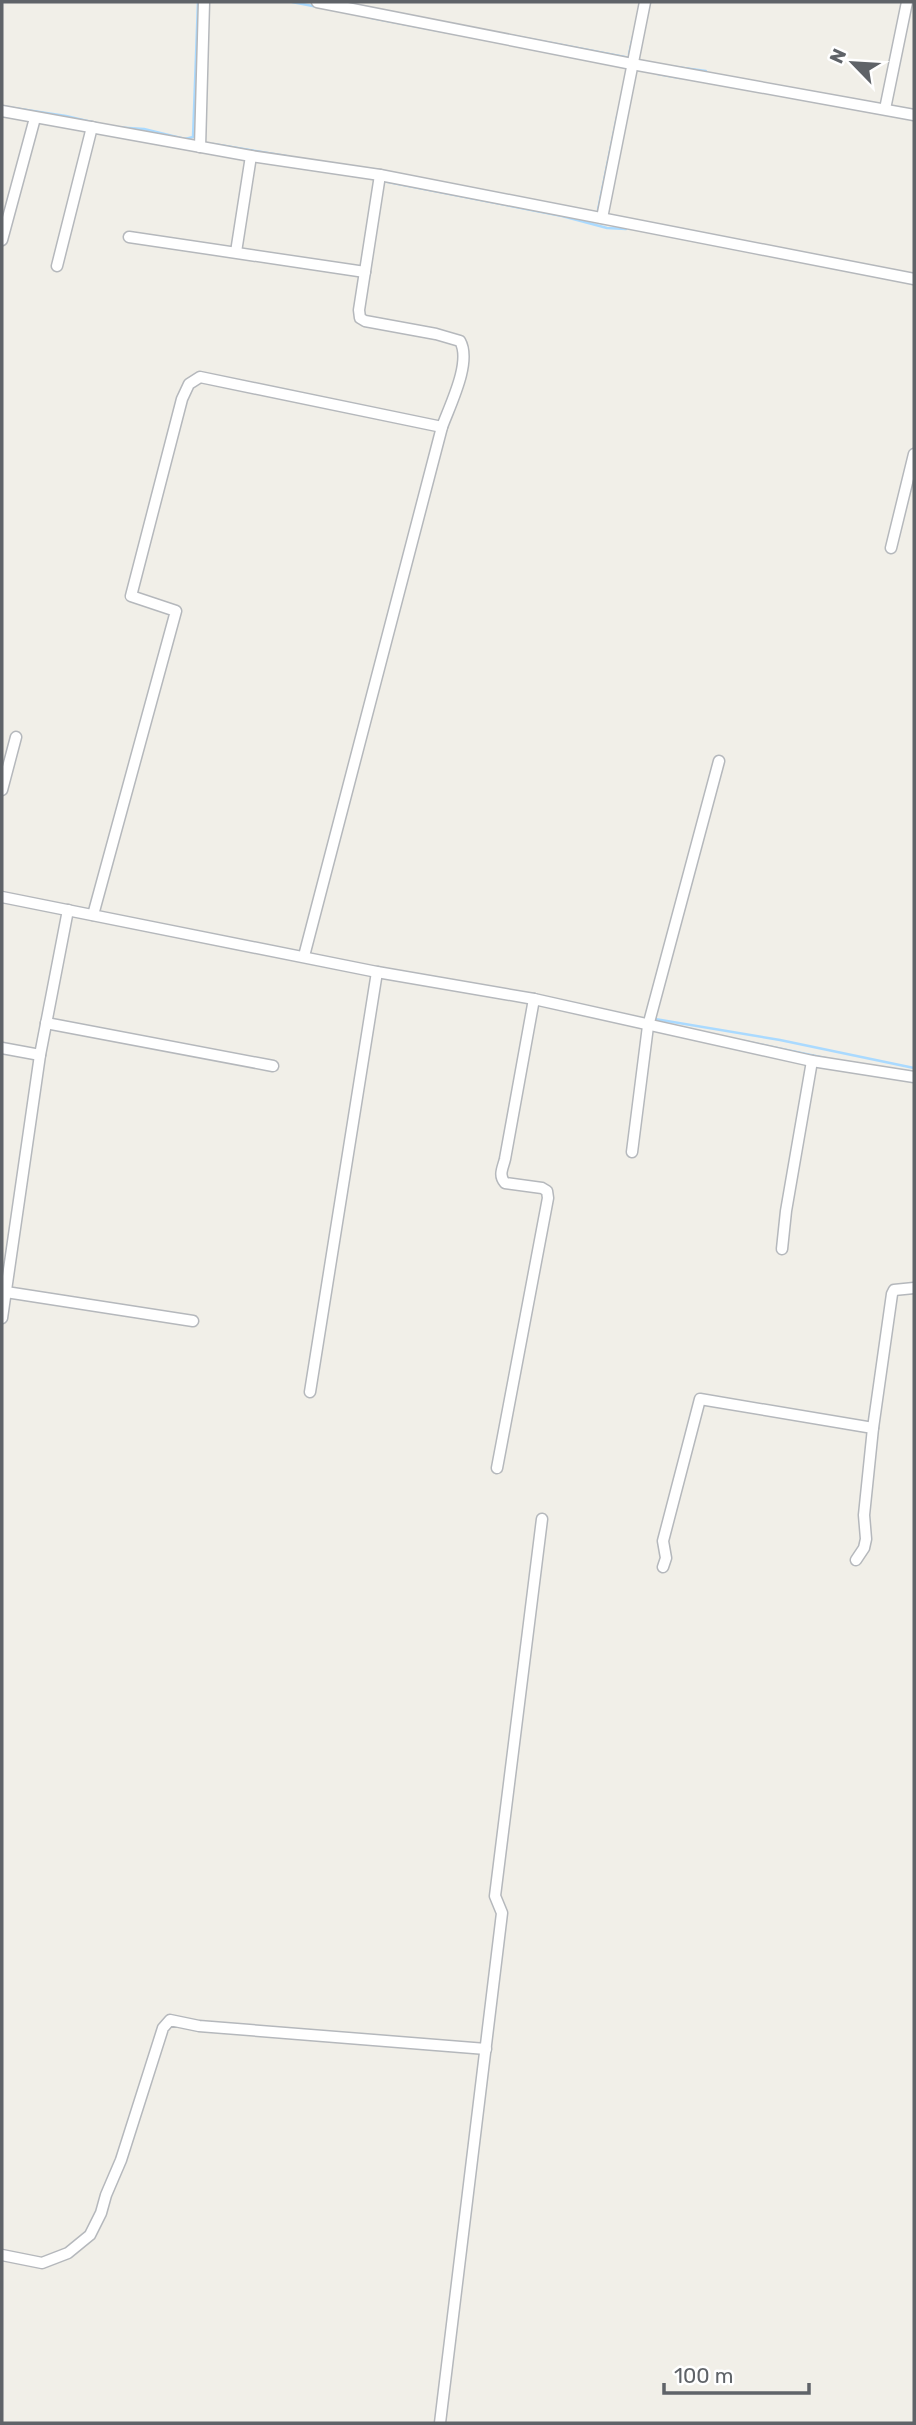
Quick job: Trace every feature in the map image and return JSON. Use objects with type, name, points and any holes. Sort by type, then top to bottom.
[{"type":"street","points":[[200,147],[204,2]]},
{"type":"street","points":[[317,2],[632,64],[914,115]]},
{"type":"street","points":[[602,218],[645,2]]},
{"type":"street","points":[[885,109],[907,2]]},
{"type":"street","points":[[2,111],[251,156],[380,175],[914,279]]},
{"type":"street","points":[[2,240],[35,118]]},
{"type":"street","points":[[57,266],[92,127]]},
{"type":"street","points":[[236,252],[251,156]]},
{"type":"street","points":[[304,956],[442,426],[465,362],[464,348],[460,341],[360,318],[380,175]]},
{"type":"street","points":[[129,237],[365,272]]},
{"type":"street","points":[[93,915],[176,611],[131,596],[182,399],[189,384],[200,377],[442,426]]},
{"type":"street","points":[[891,548],[914,454]]},
{"type":"street","points":[[2,790],[16,737]]},
{"type":"street","points":[[632,1152],[648,1026],[719,761]]},
{"type":"street","points":[[2,897],[377,972],[534,999],[812,1061],[914,1077]]},
{"type":"street","points":[[2,1318],[40,1055],[68,910]]},
{"type":"street","points":[[310,1392],[377,972]]},
{"type":"street","points":[[497,1468],[548,1198],[547,1191],[542,1188],[505,1183],[501,1172],[534,999]]},
{"type":"street","points":[[46,1023],[273,1066]]},
{"type":"street","points":[[2,1048],[40,1055]]},
{"type":"street","points":[[782,1249],[812,1061]]},
{"type":"street","points":[[856,1560],[866,1539],[864,1515],[873,1429],[892,1294],[894,1290],[914,1288]]},
{"type":"street","points":[[6,1292],[193,1321]]},
{"type":"street","points":[[663,1567],[666,1558],[663,1541],[700,1399],[873,1429]]},
{"type":"street","points":[[440,2423],[502,1913],[495,1896],[542,1519]]},
{"type":"street","points":[[2,2255],[42,2263],[68,2253],[90,2235],[121,2160],[163,2028],[170,2020],[199,2026],[486,2049]]},
{"type":"waterway","points":[[7,107],[113,127],[144,129],[185,139],[193,137],[198,2]]},
{"type":"waterway","points":[[292,2],[318,7]]},
{"type":"waterway","points":[[372,18],[445,32]]},
{"type":"waterway","points":[[499,33],[630,58]]},
{"type":"waterway","points":[[629,54],[633,37]]},
{"type":"waterway","points":[[661,65],[706,71]]},
{"type":"waterway","points":[[658,74],[680,78]]},
{"type":"waterway","points":[[598,210],[617,117]]},
{"type":"waterway","points":[[213,144],[286,156]]},
{"type":"waterway","points":[[383,181],[562,216],[607,228],[626,229]]},
{"type":"waterway","points":[[655,1019],[780,1040],[914,1068]]},
{"type":"waterway","points":[[744,1041],[830,1059]]}]
